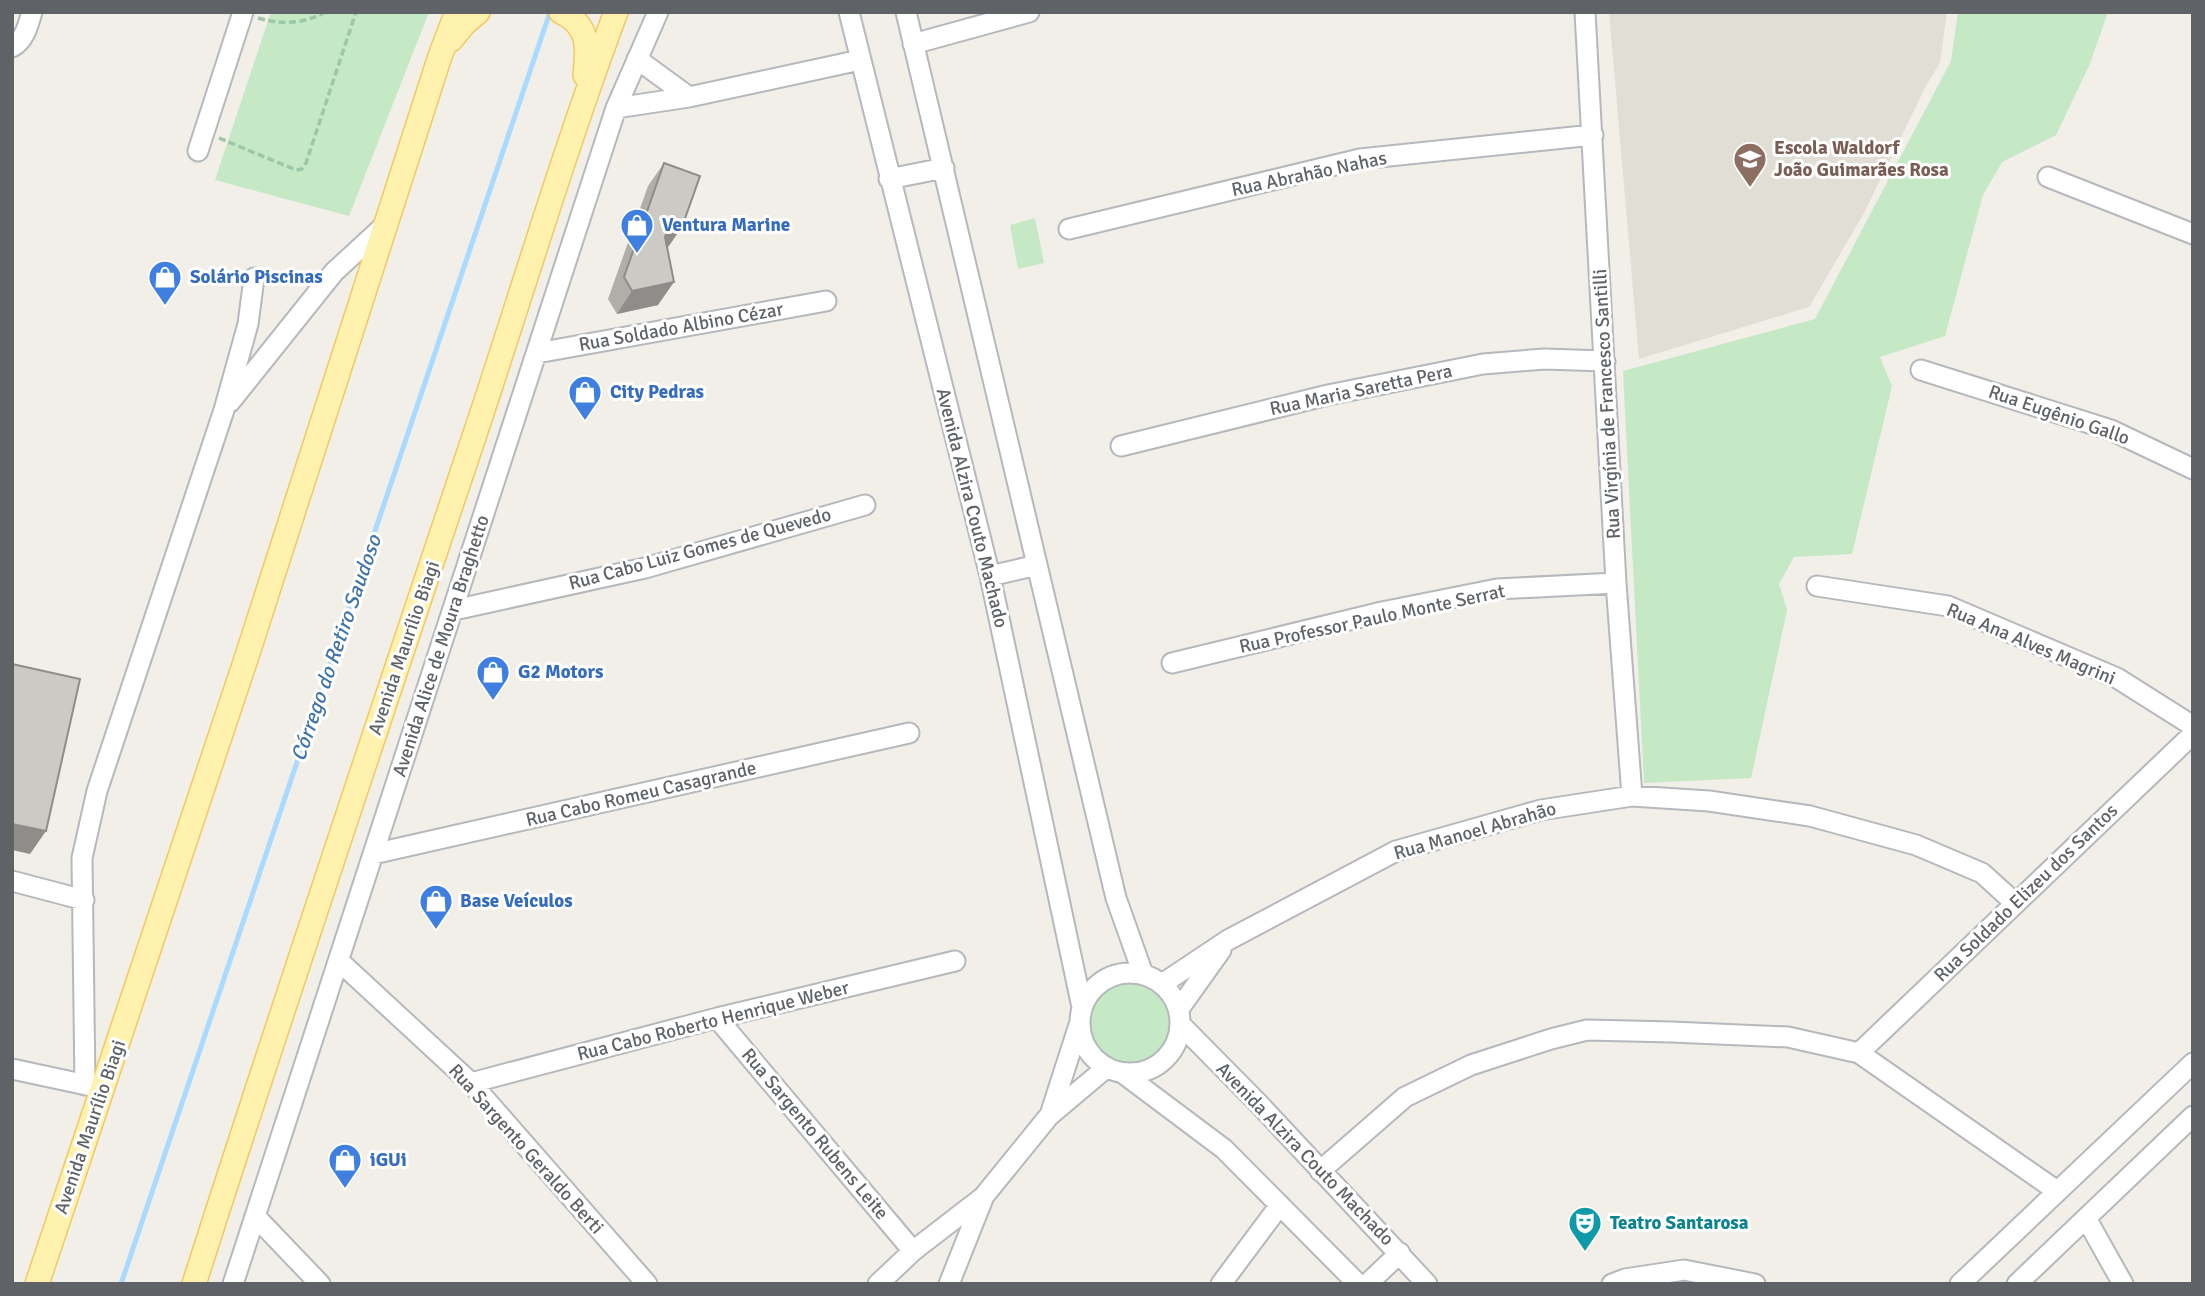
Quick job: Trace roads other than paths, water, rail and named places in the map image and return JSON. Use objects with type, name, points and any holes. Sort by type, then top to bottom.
[{"type":"main road","name":"Avenida Maurílio Biagi","points":[[37,1284],[94,1087],[247,656],[383,226],[457,12]]},
{"type":"main road","points":[[440,56],[464,23],[478,12]]},
{"type":"main road","name":"Avenida Maurílio Biagi","points":[[194,1284],[581,106],[615,12]]},
{"type":"main road","points":[[567,15],[579,25],[588,50],[581,106]]},
{"type":"street","points":[[12,47],[24,36],[32,12]]},
{"type":"street","name":"Avenida Alice de Moura Braghetto","points":[[233,1284],[616,108],[658,12]]},
{"type":"street","name":"Avenida Alzira Couto Machado","points":[[849,12],[990,576],[1081,1016]]},
{"type":"street","points":[[906,12],[1116,898],[1143,974]]},
{"type":"street","points":[[913,44],[1029,12]]},
{"type":"street","name":"Rua Virgínia de Francesco Santilli","points":[[1585,12],[1616,583],[1632,796]]},
{"type":"street","points":[[201,142],[243,13]]},
{"type":"street","points":[[636,59],[689,97]]},
{"type":"street","points":[[616,108],[689,97],[860,60]]},
{"type":"street","name":"Rua Abrahão Nahas","points":[[1069,229],[1360,159],[1593,135]]},
{"type":"street","points":[[889,179],[944,168]]},
{"type":"street","points":[[2048,177],[2193,233]]},
{"type":"street","points":[[224,410],[334,272],[383,226]]},
{"type":"street","points":[[12,1069],[94,1087],[82,858],[97,792],[224,410],[248,324],[254,278]]},
{"type":"street","name":"Rua Soldado Albino Cézar","points":[[537,353],[826,301]]},
{"type":"street","name":"Rua Maria Saretta Pera","points":[[1121,446],[1328,395],[1482,365],[1544,359],[1605,361]]},
{"type":"street","name":"Rua Eugênio Gallo","points":[[1921,370],[2111,430],[2193,469]]},
{"type":"street","name":"Rua Cabo Luiz Gomes de Quevedo","points":[[454,610],[645,568],[865,505]]},
{"type":"street","points":[[990,576],[1037,565]]},
{"type":"street","name":"Rua Professor Paulo Monte Serrat","points":[[1172,663],[1382,612],[1497,589],[1616,583]]},
{"type":"street","name":"Rua Ana Alves Magrini","points":[[1817,586],[1948,606],[2117,678],[2193,726]]},
{"type":"street","name":"Rua Cabo Romeu Casagrande","points":[[373,854],[909,733]]},
{"type":"street","name":"Rua Soldado Elizeu dos Santos","points":[[1859,1053],[2193,734]]},
{"type":"street","name":"Rua Manoel Abrahão","points":[[1162,984],[1227,940],[1396,851],[1541,810],[1632,796],[1709,801],[1810,816],[1916,845],[1982,873],[2015,904]]},
{"type":"street","points":[[12,881],[84,900]]},
{"type":"street","name":"Rua Manoel Abrahão","points":[[1180,1017],[1227,940]]},
{"type":"street","name":"Rua Sargento Geraldo Berti","points":[[339,961],[471,1083],[646,1284]]},
{"type":"street","name":"Rua Cabo Roberto Henrique Weber","points":[[471,1083],[717,1018],[955,961]]},
{"type":"street","points":[[878,1284],[913,1251],[984,1196],[1049,1116],[1115,1071],[1145,1072],[1163,1062],[1176,1045],[1180,1017],[1174,999],[1162,984],[1143,974],[1128,973],[1113,975],[1089,993],[1049,1116]]},
{"type":"street","points":[[1081,1016],[1087,1050],[1224,1149],[1358,1284]]},
{"type":"street","name":"Avenida Alzira Couto Machado","points":[[1180,1017],[1427,1284]]},
{"type":"street","name":"Rua Sargento Rubens Leite","points":[[717,1018],[913,1251]]},
{"type":"street","points":[[1320,1171],[1405,1097],[1471,1065],[1587,1030],[1788,1037],[1859,1053],[2057,1191]]},
{"type":"street","points":[[1962,1283],[2193,1063]]},
{"type":"street","points":[[2017,1284],[2193,1116]]},
{"type":"street","points":[[948,1284],[984,1196]]},
{"type":"street","points":[[1221,1284],[1280,1205]]},
{"type":"street","points":[[255,1216],[320,1284]]},
{"type":"street","points":[[2086,1218],[2123,1284]]},
{"type":"street","points":[[1367,1284],[1400,1253]]},
{"type":"street","points":[[1612,1284],[1625,1279],[1684,1270],[1755,1284]]},
{"type":"waterway","name":"Córrego do Retiro Saudoso","points":[[121,1284],[550,12]]},
{"type":"place","name":"Escola Waldorf João Guimarães Rosa","points":[[1750,189]]},
{"type":"place","name":"Ventura Marine","points":[[637,255]]},
{"type":"place","name":"Solário Piscinas","points":[[165,307]]},
{"type":"place","name":"City Pedras","points":[[585,422]]},
{"type":"place","name":"G2 Motors","points":[[493,702]]},
{"type":"place","name":"Base Veículos","points":[[436,931]]},
{"type":"place","name":"iGUi","points":[[345,1190]]},
{"type":"place","name":"Teatro Santarosa","points":[[1585,1253]]}]
